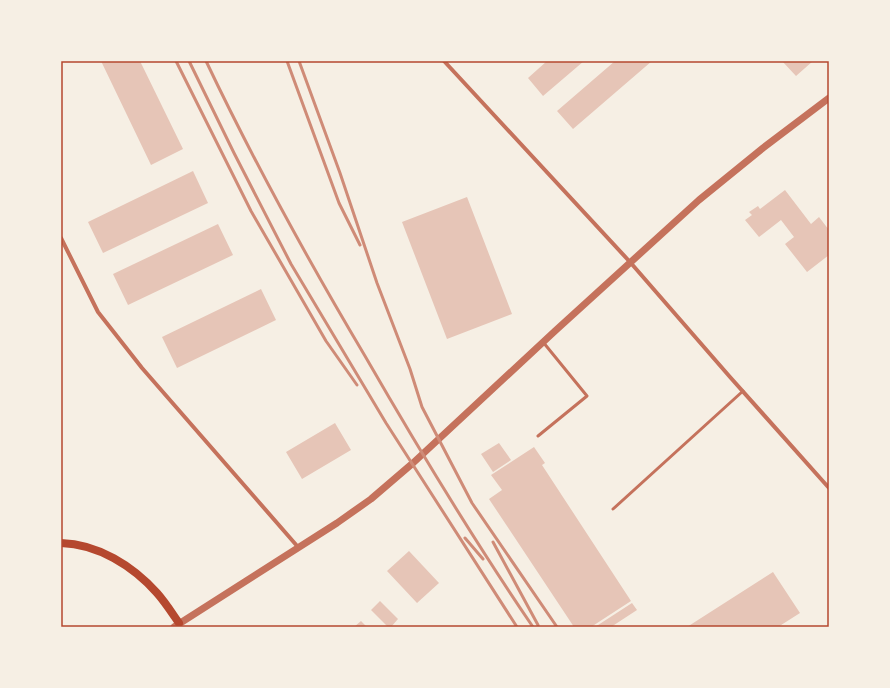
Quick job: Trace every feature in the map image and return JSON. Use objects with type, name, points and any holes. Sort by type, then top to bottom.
[{"type":"main road","points":[[61,543],[76,544],[101,552],[127,566],[157,593],[179,626]]},
{"type":"street","points":[[444,61],[630,262],[829,488]]},
{"type":"street","points":[[179,626],[337,523],[371,499],[413,463],[699,200],[751,157],[829,98]]},
{"type":"street","points":[[61,238],[98,312],[142,368],[298,547]]},
{"type":"lane","points":[[538,436],[587,396],[543,342]]},
{"type":"lane","points":[[613,509],[743,391]]},
{"type":"building","points":[[101,61],[140,61],[183,149],[151,165]]},
{"type":"building","points":[[547,61],[584,61],[543,96],[528,78]]},
{"type":"building","points":[[615,61],[652,61],[573,129],[557,111]]},
{"type":"building","points":[[782,61],[813,61],[796,76]]},
{"type":"building","points":[[193,171],[208,203],[103,253],[88,222]]},
{"type":"building","points":[[785,190],[811,224],[819,217],[829,230],[829,255],[807,272],[785,244],[794,237],[781,220],[759,237],[745,220],[752,215],[749,212],[758,206],[760,209]]},
{"type":"building","points":[[467,197],[512,314],[447,339],[402,222]]},
{"type":"building","points":[[218,224],[233,255],[128,305],[113,274]]},
{"type":"building","points":[[261,289],[276,320],[177,368],[162,337]]},
{"type":"building","points":[[335,423],[351,450],[302,479],[286,452]]},
{"type":"building","points":[[499,443],[511,460],[493,472],[481,454]]},
{"type":"building","points":[[534,447],[545,463],[542,465],[631,601],[591,627],[574,627],[489,499],[502,490],[491,475]]},
{"type":"building","points":[[409,551],[439,583],[417,603],[387,571]]},
{"type":"building","points":[[773,572],[800,613],[778,627],[687,627]]},
{"type":"building","points":[[380,601],[398,619],[391,627],[388,627],[371,610]]},
{"type":"building","points":[[632,603],[637,610],[611,627],[595,627]]},
{"type":"building","points":[[361,621],[367,627],[354,627]]},
{"type":"railway","points":[[176,61],[251,211],[326,341],[357,385]]},
{"type":"railway","points":[[189,61],[291,264],[386,423],[517,627]]},
{"type":"railway","points":[[206,61],[262,173],[344,320],[446,493],[533,627]]},
{"type":"railway","points":[[287,61],[339,203],[360,245]]},
{"type":"railway","points":[[299,61],[340,173],[377,283],[410,369],[422,407],[472,503],[557,627]]},
{"type":"railway","points":[[465,538],[483,559]]},
{"type":"railway","points":[[493,542],[538,625]]}]
